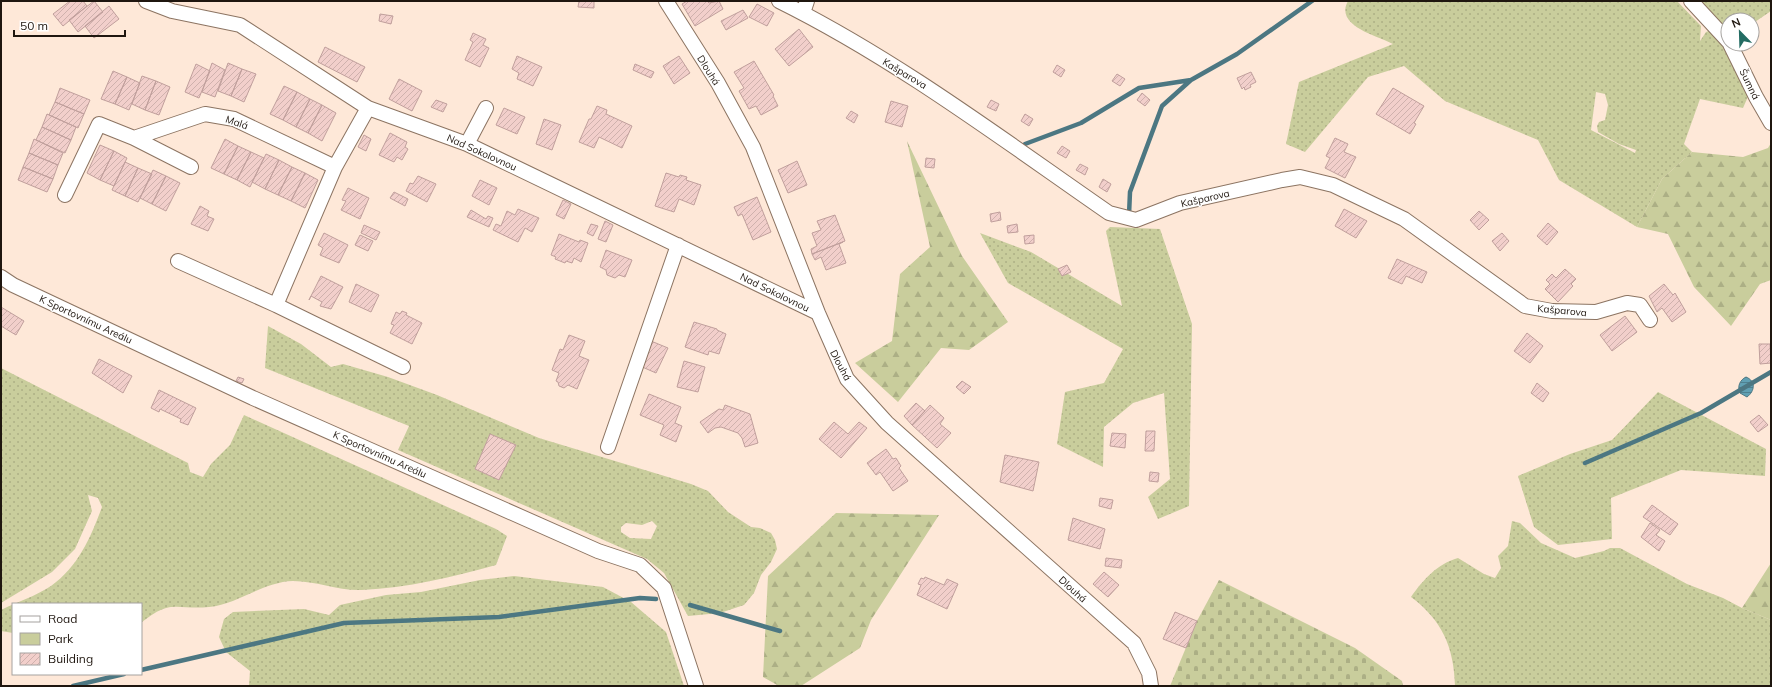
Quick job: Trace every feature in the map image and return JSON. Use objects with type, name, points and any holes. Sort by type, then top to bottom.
[{"type":"street","name":"Nad Sokolovnou","points":[[146,1],[172,11],[240,25],[368,108],[467,144],[818,313]]},
{"type":"street","name":"Dlouhá","points":[[666,1],[718,83],[754,147],[818,313],[847,378],[887,423],[1134,643],[1149,673],[1151,686]]},
{"type":"street","name":"Kašparova","points":[[779,1],[805,7],[926,86],[1109,213],[1136,220],[1180,203],[1282,180],[1300,178],[1333,185],[1404,219],[1525,306],[1552,311],[1596,312],[1627,304],[1640,305],[1650,320]]},
{"type":"street","points":[[1691,1],[1720,32]]},
{"type":"street","name":"Šumná","points":[[1734,52],[1756,97],[1771,123]]},
{"type":"street","points":[[276,305],[335,167],[368,108]]},
{"type":"street","points":[[467,144],[486,108]]},
{"type":"street","name":"Malá","points":[[134,138],[205,114],[234,119],[335,167]]},
{"type":"street","points":[[64,195],[99,124],[134,138],[191,167]]},
{"type":"street","points":[[608,447],[678,245]]},
{"type":"street","points":[[178,261],[276,305],[402,367]]},
{"type":"street","name":"K Sportovnímu Areálu","points":[[1,277],[12,284],[253,398],[598,551],[640,565],[664,588],[696,686]]},
{"type":"green space","points":[[1348,1],[1677,1],[1701,26],[1700,41],[1706,32],[1711,30],[1720,41],[1720,52],[1729,52],[1733,57],[1750,92],[1743,108],[1700,99],[1684,144],[1692,152],[1662,179],[1637,227],[1559,180],[1538,140],[1445,101],[1404,66],[1368,77],[1305,152],[1286,144],[1299,82],[1393,44],[1360,29],[1347,17],[1345,10]],"holes":[[[1596,92],[1605,94],[1608,105],[1605,120],[1599,122],[1597,126],[1598,132],[1619,144],[1636,150],[1635,153],[1591,130]]]},
{"type":"green space","points":[[1700,1],[1771,1],[1771,11],[1760,19],[1760,12],[1720,12],[1720,23]]},
{"type":"green space","points":[[907,141],[962,256],[1008,322],[969,350],[941,348],[898,402],[855,363],[892,341],[900,274],[930,247]]},
{"type":"green space","points":[[1771,143],[1771,280],[1760,284],[1731,326],[1694,287],[1668,234],[1637,227],[1662,179],[1692,152],[1743,157],[1768,148]]},
{"type":"green space","points":[[1110,227],[1160,229],[1192,324],[1189,506],[1158,519],[1148,497],[1170,479],[1164,393],[1133,403],[1104,427],[1103,467],[1057,444],[1065,392],[1104,383],[1123,349],[1008,283],[980,233],[1031,252],[1122,306],[1106,231]]},
{"type":"green space","points":[[268,326],[301,344],[331,367],[343,364],[388,377],[437,395],[539,438],[691,484],[708,491],[728,512],[751,527],[760,528],[771,533],[775,540],[777,549],[771,562],[761,575],[754,593],[744,605],[720,613],[688,616],[664,573],[647,559],[398,450],[409,426],[265,368]],"holes":[[[652,521],[657,526],[651,539],[630,538],[621,532],[621,527],[626,523],[642,525]]]},
{"type":"green space","points":[[1,368],[188,463],[190,472],[203,477],[211,464],[230,445],[244,415],[496,529],[507,536],[496,565],[463,574],[396,587],[362,590],[345,589],[302,581],[282,582],[220,605],[198,608],[174,607],[160,610],[142,622],[142,603],[16,603],[51,586],[69,570],[76,561],[88,540],[102,507],[98,498],[88,495],[92,511],[75,549],[52,572],[1,603]]},
{"type":"green space","points":[[1658,392],[1766,449],[1765,476],[1681,470],[1611,498],[1612,539],[1558,545],[1534,527],[1518,476],[1570,454],[1612,440]]},
{"type":"green space","points":[[836,513],[939,515],[871,620],[860,648],[801,686],[779,686],[763,677],[768,576]]},
{"type":"green space","points":[[1512,521],[1520,523],[1541,543],[1575,558],[1604,551],[1610,548],[1620,548],[1687,584],[1723,598],[1771,620],[1771,686],[1455,686],[1452,659],[1444,636],[1431,615],[1411,597],[1420,585],[1437,568],[1458,558],[1484,574],[1495,578],[1501,568],[1498,556],[1508,546]]},
{"type":"green space","points":[[1771,563],[1771,620],[1742,608]]},
{"type":"green space","points":[[514,576],[603,587],[631,602],[666,632],[684,686],[249,686],[250,671],[226,652],[219,637],[224,619],[233,612],[304,609],[329,615],[340,605],[386,595],[421,592],[480,580]]},
{"type":"green space","points":[[1219,580],[1355,648],[1402,681],[1403,686],[1170,686],[1197,621]]},
{"type":"green space","points":[[12,604],[12,633],[1,631],[1,610]]},
{"type":"water","points":[[1746,377],[1752,381],[1753,384],[1752,392],[1747,397],[1740,393],[1739,388],[1742,380]]},
{"type":"building","points":[[70,1],[83,1],[87,6],[63,26],[53,14]]},
{"type":"building","points":[[94,1],[103,12],[78,32],[69,20]]},
{"type":"building","points":[[579,1],[594,1],[594,8],[578,7]]},
{"type":"building","points":[[687,1],[707,1],[709,3],[719,1],[723,9],[695,26],[682,4]]},
{"type":"building","points":[[757,4],[774,13],[767,26],[749,17]]},
{"type":"building","points":[[109,6],[119,19],[94,38],[85,26]]},
{"type":"building","points":[[743,10],[748,18],[726,30],[721,21]]},
{"type":"building","points":[[380,14],[393,16],[391,24],[379,21]]},
{"type":"building","points":[[799,29],[813,47],[789,66],[775,49]]},
{"type":"building","points":[[473,33],[486,39],[483,45],[489,48],[480,67],[465,60],[473,42],[470,40]]},
{"type":"building","points":[[325,47],[365,67],[357,82],[318,62]]},
{"type":"building","points":[[517,56],[542,67],[533,86],[517,79],[519,73],[512,69]]},
{"type":"building","points":[[679,56],[690,73],[674,84],[663,66]]},
{"type":"building","points":[[754,61],[774,95],[773,96],[778,106],[761,115],[756,106],[749,109],[739,91],[744,88],[734,72]]},
{"type":"building","points":[[212,63],[225,70],[215,97],[202,92]]},
{"type":"building","points":[[228,63],[242,69],[231,96],[218,91]]},
{"type":"building","points":[[196,64],[210,71],[199,98],[185,92]]},
{"type":"building","points":[[635,64],[654,72],[651,78],[633,70]]},
{"type":"building","points":[[1057,65],[1065,70],[1061,77],[1053,72]]},
{"type":"building","points":[[242,69],[256,74],[244,102],[231,96]]},
{"type":"building","points":[[113,71],[127,77],[115,104],[101,99]]},
{"type":"building","points":[[1251,72],[1256,82],[1245,90],[1244,87],[1242,89],[1237,78]]},
{"type":"building","points":[[1117,74],[1125,79],[1120,86],[1112,81]]},
{"type":"building","points":[[142,76],[156,81],[145,110],[132,104]]},
{"type":"building","points":[[127,77],[140,83],[129,110],[115,104]]},
{"type":"building","points":[[399,79],[422,91],[412,111],[389,99]]},
{"type":"building","points":[[156,81],[170,87],[159,115],[145,110]]},
{"type":"building","points":[[284,86],[297,92],[283,120],[270,114]]},
{"type":"building","points":[[60,88],[90,100],[84,114],[55,102]]},
{"type":"building","points":[[1393,88],[1424,106],[1414,123],[1416,124],[1410,134],[1376,114]]},
{"type":"building","points":[[297,92],[310,99],[296,127],[283,120]]},
{"type":"building","points":[[1142,93],[1150,100],[1145,106],[1137,100]]},
{"type":"building","points":[[310,99],[322,105],[308,133],[296,127]]},
{"type":"building","points":[[436,100],[447,104],[443,112],[431,107]]},
{"type":"building","points":[[991,100],[999,104],[996,111],[987,107]]},
{"type":"building","points":[[891,101],[908,106],[902,127],[885,122]]},
{"type":"building","points":[[55,102],[84,114],[78,128],[49,115]]},
{"type":"building","points":[[322,105],[336,113],[322,141],[308,133]]},
{"type":"building","points":[[597,106],[607,110],[606,114],[632,126],[622,148],[599,137],[594,148],[579,142],[589,119],[591,119]]},
{"type":"building","points":[[504,108],[525,117],[517,134],[496,125]]},
{"type":"building","points":[[851,111],[858,115],[854,123],[846,118]]},
{"type":"building","points":[[47,114],[76,127],[71,140],[42,127]]},
{"type":"building","points":[[1025,114],[1033,119],[1029,126],[1021,121]]},
{"type":"building","points":[[544,119],[561,125],[552,150],[536,144]]},
{"type":"building","points":[[42,127],[71,140],[65,153],[36,140]]},
{"type":"building","points":[[390,133],[407,142],[405,147],[408,149],[402,160],[397,157],[394,162],[379,155]]},
{"type":"building","points":[[364,135],[371,139],[366,151],[358,147]]},
{"type":"building","points":[[1335,138],[1348,144],[1344,152],[1356,157],[1345,178],[1325,168],[1330,158],[1326,156]]},
{"type":"building","points":[[34,139],[63,153],[58,165],[29,153]]},
{"type":"building","points":[[225,139],[238,146],[224,174],[211,168]]},
{"type":"building","points":[[100,145],[114,151],[100,180],[87,173]]},
{"type":"building","points":[[238,146],[251,152],[237,180],[224,174]]},
{"type":"building","points":[[1062,146],[1070,151],[1066,158],[1057,153]]},
{"type":"building","points":[[114,151],[127,158],[114,186],[100,180]]},
{"type":"building","points":[[251,152],[264,158],[250,187],[237,180]]},
{"type":"building","points":[[29,153],[58,165],[53,179],[23,167]]},
{"type":"building","points":[[266,154],[279,160],[265,189],[252,182]]},
{"type":"building","points":[[926,158],[935,159],[934,168],[925,167]]},
{"type":"building","points":[[279,160],[292,167],[278,195],[265,189]]},
{"type":"building","points":[[797,161],[807,185],[788,193],[778,170]]},
{"type":"building","points":[[125,162],[138,168],[125,196],[112,190]]},
{"type":"building","points":[[1080,164],[1088,168],[1085,175],[1076,170]]},
{"type":"building","points":[[23,167],[53,179],[47,192],[18,180]]},
{"type":"building","points":[[292,167],[305,173],[291,201],[278,195]]},
{"type":"building","points":[[138,168],[152,174],[138,202],[125,196]]},
{"type":"building","points":[[153,170],[166,176],[152,204],[140,198]]},
{"type":"building","points":[[305,173],[318,180],[305,208],[291,201]]},
{"type":"building","points":[[666,173],[679,177],[680,175],[687,177],[686,180],[701,185],[694,205],[679,199],[674,212],[655,206]]},
{"type":"building","points":[[166,176],[180,183],[166,211],[152,204]]},
{"type":"building","points":[[418,176],[436,184],[427,202],[406,191],[410,183],[413,184]]},
{"type":"building","points":[[1103,179],[1111,184],[1107,192],[1099,187]]},
{"type":"building","points":[[480,180],[497,188],[489,205],[472,196]]},
{"type":"building","points":[[348,188],[369,198],[360,219],[341,210],[346,201],[342,200]]},
{"type":"building","points":[[394,192],[408,199],[405,206],[390,198]]},
{"type":"building","points":[[757,197],[771,232],[753,240],[742,214],[738,216],[734,207]]},
{"type":"building","points":[[563,200],[571,204],[564,219],[556,215]]},
{"type":"building","points":[[200,206],[209,211],[207,216],[214,219],[208,231],[191,224]]},
{"type":"building","points":[[518,209],[539,218],[532,232],[525,228],[518,242],[493,230],[496,224],[501,226],[507,211],[515,215]]},
{"type":"building","points":[[1344,209],[1367,221],[1356,238],[1335,226]]},
{"type":"building","points":[[471,210],[486,219],[488,216],[493,218],[489,227],[467,217]]},
{"type":"building","points":[[1479,211],[1489,220],[1479,230],[1470,220]]},
{"type":"building","points":[[1000,212],[1001,220],[991,222],[990,214]]},
{"type":"building","points":[[835,215],[845,241],[812,254],[811,249],[817,246],[812,233],[821,230],[817,221]]},
{"type":"building","points":[[605,221],[613,225],[606,242],[598,239]]},
{"type":"building","points":[[1548,223],[1558,232],[1547,245],[1537,236]]},
{"type":"building","points":[[591,224],[598,226],[593,236],[587,233]]},
{"type":"building","points":[[1017,224],[1018,232],[1008,233],[1007,226]]},
{"type":"building","points":[[364,225],[380,232],[376,240],[361,233]]},
{"type":"building","points":[[324,233],[348,245],[339,263],[320,255],[323,248],[318,245]]},
{"type":"building","points":[[1502,233],[1509,241],[1500,251],[1492,241]]},
{"type":"building","points":[[559,234],[579,242],[580,240],[588,243],[581,262],[574,258],[572,263],[566,261],[565,263],[555,259],[556,257],[551,255]]},
{"type":"building","points":[[360,235],[373,241],[368,251],[355,245]]},
{"type":"building","points":[[1034,235],[1034,243],[1025,244],[1024,236]]},
{"type":"building","points":[[843,242],[839,244],[846,263],[826,270],[821,257],[815,260],[812,254]]},
{"type":"building","points":[[606,250],[632,260],[625,277],[619,275],[615,278],[607,275],[606,270],[600,267]]},
{"type":"building","points":[[1397,259],[1427,272],[1422,283],[1406,276],[1402,284],[1388,278]]},
{"type":"building","points":[[1067,265],[1071,272],[1062,276],[1058,269]]},
{"type":"building","points":[[1565,269],[1576,279],[1571,284],[1573,286],[1558,302],[1545,289],[1550,284],[1546,280],[1552,274],[1556,278]]},
{"type":"building","points":[[321,276],[343,287],[331,309],[320,306],[322,302],[311,296]]},
{"type":"building","points":[[356,284],[379,295],[371,312],[349,302]]},
{"type":"building","points":[[1664,284],[1673,295],[1675,293],[1686,312],[1672,322],[1662,308],[1657,312],[1649,296]]},
{"type":"building","points":[[1,307],[24,321],[16,335],[1,326]]},
{"type":"building","points":[[402,311],[407,313],[406,315],[422,323],[412,344],[390,333],[394,325],[391,324],[396,312],[400,314]]},
{"type":"building","points":[[1625,316],[1637,332],[1612,351],[1600,335]]},
{"type":"building","points":[[694,322],[717,329],[726,334],[719,354],[709,351],[708,355],[685,347]]},
{"type":"building","points":[[1527,333],[1543,346],[1530,363],[1514,351]]},
{"type":"building","points":[[569,335],[585,341],[579,356],[589,360],[577,389],[568,385],[564,388],[559,386],[558,382],[556,381],[559,373],[552,370],[560,349],[563,350]]},
{"type":"building","points":[[651,341],[668,348],[656,373],[640,366]]},
{"type":"building","points":[[1759,344],[1770,344],[1771,363],[1760,364]]},
{"type":"building","points":[[99,359],[132,376],[123,393],[92,373]]},
{"type":"building","points":[[684,361],[705,367],[698,392],[677,387]]},
{"type":"building","points":[[238,377],[244,379],[242,383],[236,381]]},
{"type":"building","points":[[962,381],[971,387],[964,394],[956,387]]},
{"type":"building","points":[[1537,383],[1549,393],[1543,402],[1531,393]]},
{"type":"building","points":[[159,390],[196,408],[188,425],[180,422],[181,419],[160,409],[159,412],[151,408]]},
{"type":"building","points":[[649,394],[681,407],[675,423],[682,426],[676,442],[660,435],[664,425],[640,415]]},
{"type":"building","points":[[916,403],[925,411],[912,425],[904,416]]},
{"type":"building","points":[[725,405],[750,414],[758,443],[745,447],[742,438],[738,433],[721,427],[715,428],[708,433],[700,422],[719,409],[723,410]]},
{"type":"building","points":[[930,405],[944,418],[940,424],[951,433],[937,448],[912,425]]},
{"type":"building","points":[[1759,415],[1768,425],[1758,432],[1750,422]]},
{"type":"building","points":[[834,422],[848,434],[859,422],[867,428],[841,458],[819,439]]},
{"type":"building","points":[[1146,431],[1155,431],[1154,451],[1145,451]]},
{"type":"building","points":[[1112,433],[1126,434],[1125,448],[1110,446]]},
{"type":"building","points":[[490,434],[516,445],[499,480],[475,469]]},
{"type":"building","points":[[886,449],[893,459],[896,458],[901,466],[899,468],[908,481],[893,491],[880,472],[876,475],[867,463]]},
{"type":"building","points":[[1005,455],[1039,462],[1033,491],[1000,482]]},
{"type":"building","points":[[1150,472],[1159,473],[1158,482],[1149,481]]},
{"type":"building","points":[[1100,498],[1113,500],[1111,509],[1099,506]]},
{"type":"building","points":[[1652,505],[1678,524],[1670,535],[1643,517]]},
{"type":"building","points":[[1073,518],[1105,529],[1100,549],[1068,540]]},
{"type":"building","points":[[1650,523],[1660,530],[1656,535],[1665,541],[1659,551],[1641,537]]},
{"type":"building","points":[[1106,558],[1122,560],[1121,568],[1105,566]]},
{"type":"building","points":[[1104,572],[1119,585],[1108,597],[1093,584]]},
{"type":"building","points":[[925,577],[944,585],[947,579],[958,584],[947,609],[917,595],[921,585],[918,584],[921,578],[924,579]]},
{"type":"building","points":[[1175,612],[1197,621],[1186,648],[1163,639]]},
{"type":"waterway","points":[[1025,144],[1081,123],[1139,88],[1191,80],[1237,54],[1312,1]]},
{"type":"waterway","points":[[1129,215],[1130,192],[1162,106],[1191,80]]},
{"type":"waterway","points":[[1585,463],[1701,413],[1771,372]]},
{"type":"waterway","points":[[142,670],[344,623],[499,617],[640,598],[656,599]]},
{"type":"waterway","points":[[690,605],[780,631]]},
{"type":"waterway","points":[[73,686],[120,675]]}]
